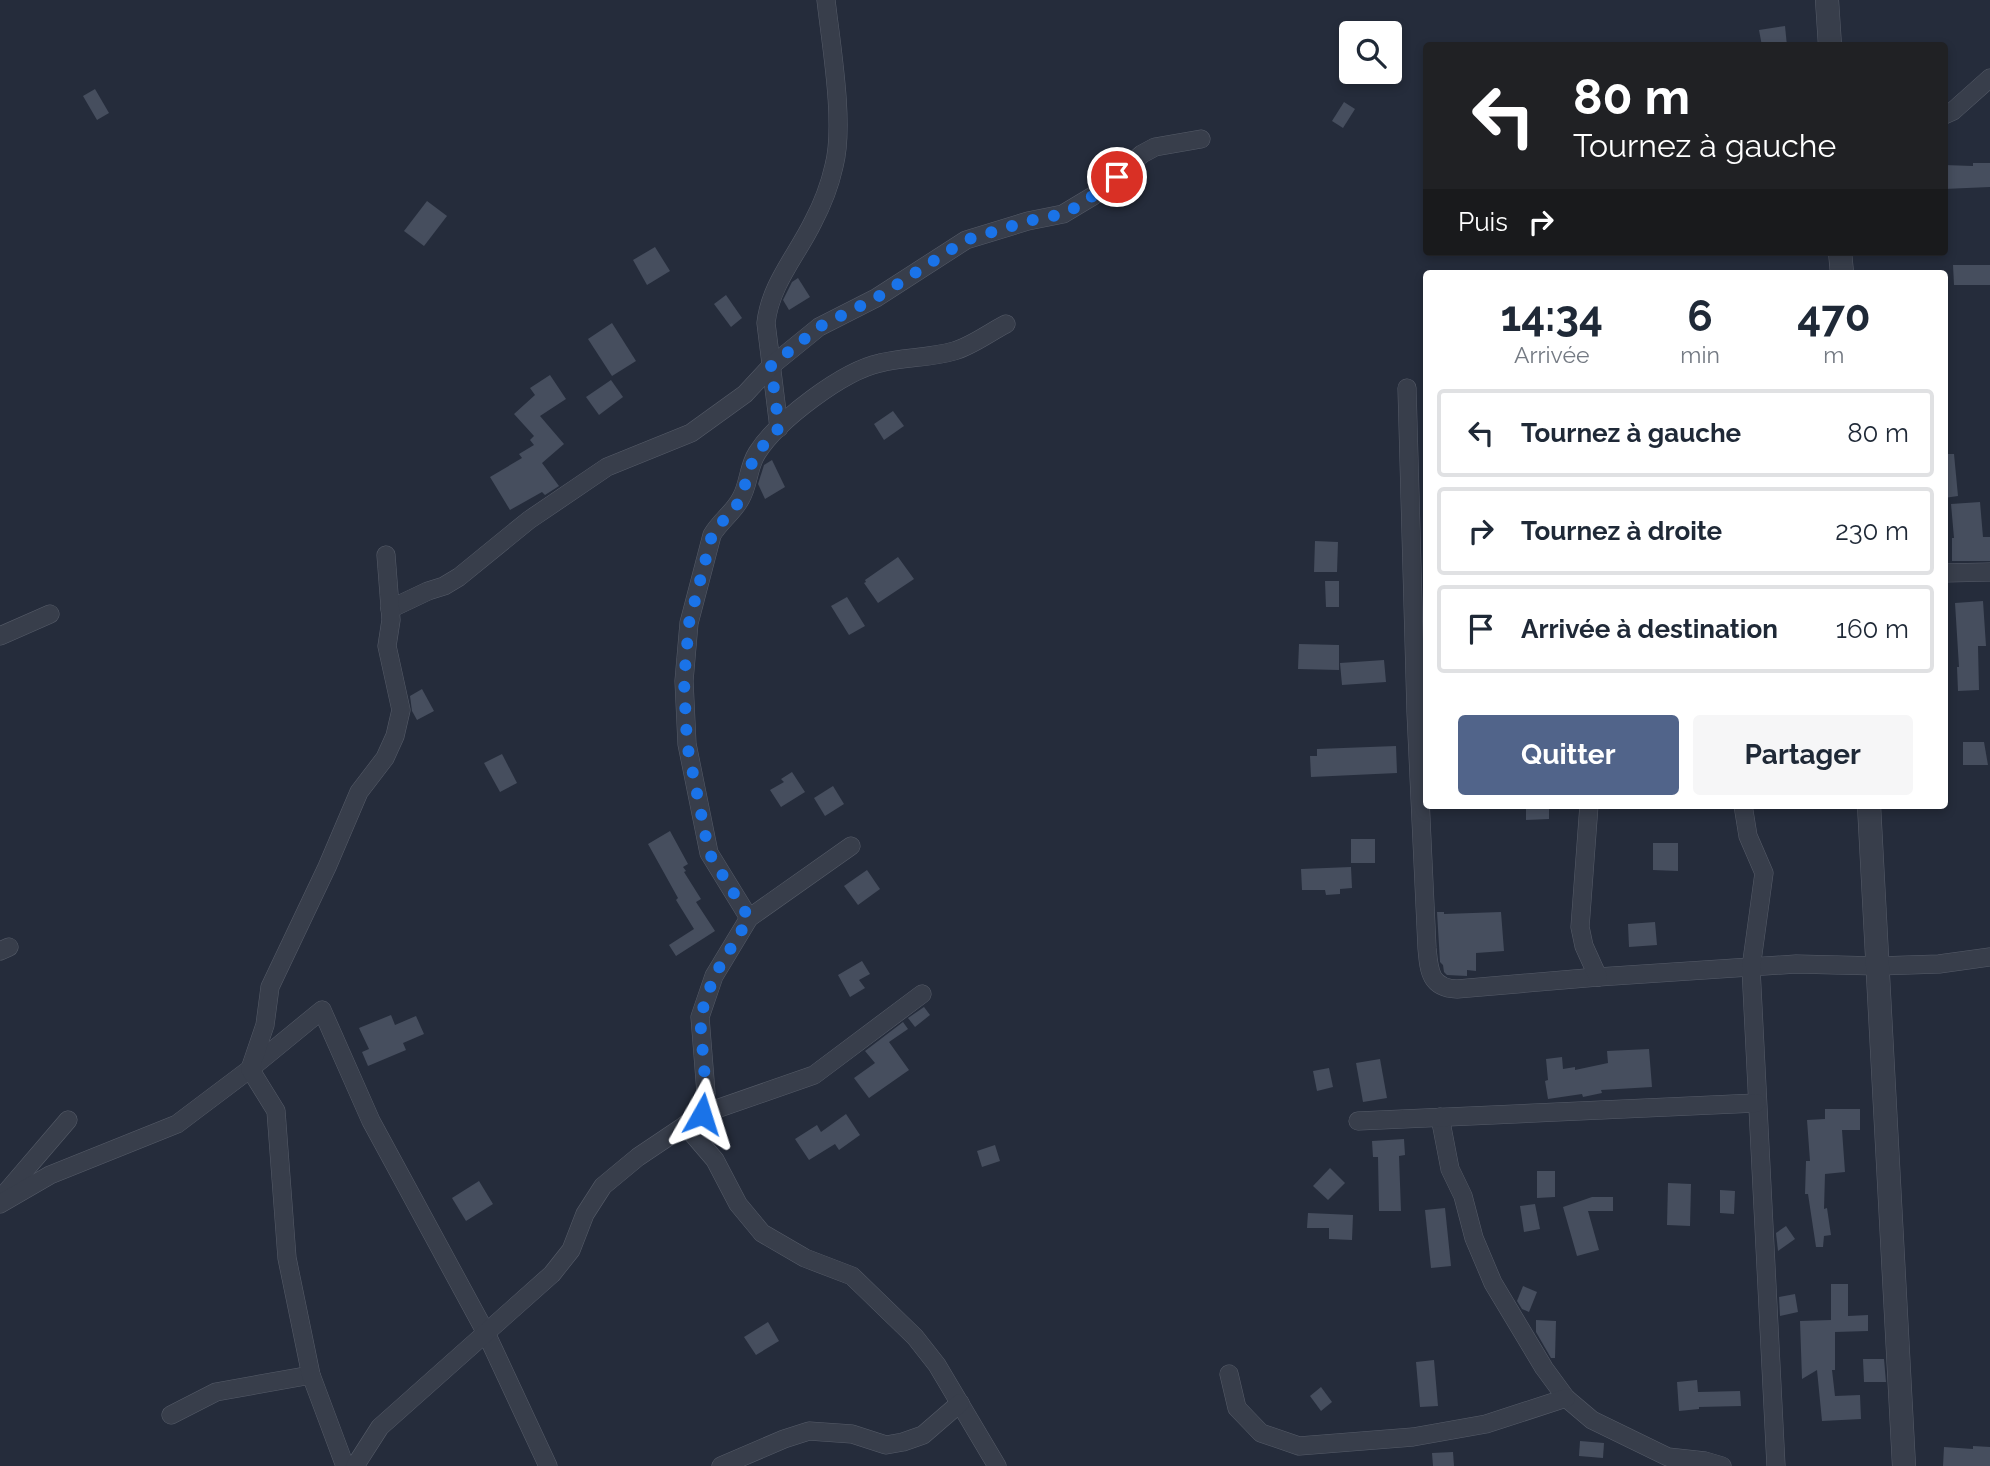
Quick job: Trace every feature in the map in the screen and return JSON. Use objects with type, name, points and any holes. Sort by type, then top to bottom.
[{"type":"street","points":[[779,428],[766,323],[767,308],[773,292],[814,220],[835,165],[838,122],[826,0]]},
{"type":"street","points":[[1827,0],[1830,42]]},
{"type":"street","points":[[1948,113],[1990,78]]},
{"type":"street","points":[[390,609],[459,577],[529,520],[607,467],[691,433],[745,394],[771,366],[819,327],[876,298],[966,240],[1028,221],[1063,214],[1093,196],[1142,154],[1155,147],[1201,139]]},
{"type":"street","points":[[749,918],[709,853],[687,744],[684,681],[689,623],[712,535],[742,497],[748,472],[757,452],[779,428],[831,384],[878,363],[955,351],[1006,324]]},
{"type":"street","points":[[1407,388],[1417,422],[1417,726],[1429,971],[1436,981],[1445,989],[1457,989],[1796,964],[1878,967],[1939,964],[1990,957]]},
{"type":"street","points":[[345,1466],[311,1375],[287,1258],[276,1111],[250,1069],[264,1025],[270,987],[359,792],[385,758],[395,736],[401,710],[387,646],[391,620],[386,555]]},
{"type":"street","points":[[1948,573],[1990,572]]},
{"type":"street","points":[[0,636],[50,614]]},
{"type":"street","points":[[1588,809],[1580,927],[1584,946],[1598,977]]},
{"type":"street","points":[[1744,809],[1748,836],[1764,873],[1751,968],[1776,1466]]},
{"type":"street","points":[[1870,809],[1904,1466]]},
{"type":"street","points":[[702,1114],[706,1093],[700,1017],[714,976],[749,918],[850,846]]},
{"type":"street","points":[[355,1466],[380,1427],[552,1274],[571,1250],[585,1213],[603,1186],[638,1157],[702,1114],[814,1075],[922,994]]},
{"type":"street","points":[[0,1202],[50,1175],[177,1124],[322,1010],[371,1121],[486,1333],[548,1466]]},
{"type":"street","points":[[1358,1121],[1756,1103]]},
{"type":"street","points":[[1440,1117],[1450,1169],[1463,1196],[1474,1238],[1493,1283],[1544,1368],[1566,1398],[1592,1420],[1668,1457],[1722,1466]]},
{"type":"street","points":[[0,1202],[68,1120]]},
{"type":"street","points":[[685,1125],[715,1160],[738,1204],[762,1233],[805,1258],[852,1276],[915,1337],[937,1365],[997,1466]]},
{"type":"street","points":[[1228,1374],[1237,1408],[1261,1433],[1298,1446],[1413,1437],[1486,1424],[1566,1398]]},
{"type":"street","points":[[170,1415],[216,1392],[311,1375]]},
{"type":"street","points":[[721,1466],[809,1431],[852,1434],[886,1445],[903,1442],[923,1434],[960,1403]]},
{"type":"building","points":[[1785,26],[1787,42],[1761,42],[1759,30]]},
{"type":"building","points":[[95,89],[109,113],[97,120],[83,96]]},
{"type":"building","points":[[1344,102],[1355,109],[1343,128],[1332,121]]},
{"type":"building","points":[[1973,163],[1990,163],[1990,187],[1948,189],[1948,165],[1973,166]]},
{"type":"building","points":[[427,201],[447,216],[424,246],[404,231]]},
{"type":"building","points":[[655,247],[670,271],[647,285],[633,260]]},
{"type":"building","points":[[1953,265],[1990,265],[1990,285],[1954,285]]},
{"type":"building","points":[[798,278],[810,297],[789,310],[783,300],[792,282]]},
{"type":"building","points":[[726,295],[742,318],[731,327],[714,304]]},
{"type":"building","points":[[612,323],[636,361],[612,376],[588,339]]},
{"type":"building","points":[[550,375],[566,399],[540,416],[564,444],[542,463],[559,486],[510,510],[490,477],[522,458],[519,454],[534,445],[530,440],[534,436],[514,414],[535,395],[530,388]]},
{"type":"building","points":[[611,380],[623,397],[599,415],[586,397]]},
{"type":"building","points":[[893,411],[904,426],[884,440],[874,424]]},
{"type":"building","points":[[1948,454],[1954,454],[1958,496],[1948,497]]},
{"type":"building","points":[[772,460],[785,487],[765,499],[758,484],[764,465]]},
{"type":"building","points":[[1980,502],[1983,537],[1990,537],[1990,561],[1952,561],[1954,538],[1951,504]]},
{"type":"building","points":[[1315,541],[1338,542],[1337,572],[1314,572]]},
{"type":"building","points":[[898,557],[914,579],[878,603],[864,583],[865,580]]},
{"type":"building","points":[[1325,581],[1339,581],[1339,607],[1326,607]]},
{"type":"building","points":[[847,597],[865,626],[849,635],[831,606]]},
{"type":"building","points":[[1983,601],[1986,646],[1978,646],[1979,690],[1958,691],[1955,603]]},
{"type":"building","points":[[1299,644],[1339,645],[1339,670],[1298,669]]},
{"type":"building","points":[[1384,660],[1386,682],[1342,685],[1340,663]]},
{"type":"building","points":[[422,689],[434,711],[417,720],[412,711],[410,696]]},
{"type":"building","points":[[1963,742],[1984,742],[1988,765],[1963,765]]},
{"type":"building","points":[[1396,746],[1397,773],[1311,777],[1310,756],[1317,756],[1317,749]]},
{"type":"building","points":[[502,754],[517,783],[500,792],[484,763]]},
{"type":"building","points":[[792,772],[805,792],[781,807],[770,790],[784,782],[781,779]]},
{"type":"building","points":[[833,786],[844,804],[825,816],[814,798]]},
{"type":"building","points":[[1526,809],[1549,809],[1549,819],[1526,820]]},
{"type":"building","points":[[670,831],[688,864],[683,867],[686,871],[684,872],[701,899],[696,902],[715,931],[676,956],[669,945],[694,929],[648,844]]},
{"type":"building","points":[[1351,839],[1375,839],[1375,863],[1351,863]]},
{"type":"building","points":[[1653,843],[1678,843],[1678,871],[1653,870]]},
{"type":"building","points":[[1351,867],[1352,888],[1340,889],[1340,894],[1326,895],[1325,890],[1302,890],[1301,869]]},
{"type":"building","points":[[867,870],[880,889],[858,905],[844,886]]},
{"type":"building","points":[[1437,912],[1501,912],[1504,951],[1476,953],[1476,971],[1467,970],[1467,976],[1447,975],[1440,962]]},
{"type":"building","points":[[1655,922],[1657,945],[1629,947],[1628,924]]},
{"type":"building","points":[[862,961],[870,974],[859,980],[865,988],[850,997],[838,975]]},
{"type":"building","points":[[924,1007],[930,1015],[915,1027],[908,1018]]},
{"type":"building","points":[[391,1015],[395,1025],[416,1016],[424,1034],[403,1043],[406,1050],[368,1066],[362,1052],[369,1049],[359,1028]]},
{"type":"building","points":[[903,1022],[908,1029],[889,1042],[909,1070],[869,1098],[854,1078],[875,1063],[865,1051]]},
{"type":"building","points":[[1649,1049],[1652,1087],[1601,1090],[1602,1093],[1583,1097],[1582,1094],[1548,1099],[1546,1059],[1562,1057],[1563,1069],[1575,1067],[1575,1070],[1608,1063],[1607,1051]]},
{"type":"building","points":[[1380,1059],[1387,1098],[1363,1102],[1356,1063]]},
{"type":"building","points":[[1329,1068],[1333,1087],[1317,1091],[1313,1071]]},
{"type":"building","points":[[1825,1109],[1860,1109],[1860,1130],[1842,1130],[1845,1172],[1825,1174],[1824,1209],[1827,1208],[1831,1235],[1824,1236],[1823,1247],[1816,1247],[1808,1194],[1805,1194],[1806,1161],[1810,1161],[1807,1120],[1825,1119]]},
{"type":"building","points":[[846,1114],[860,1135],[839,1150],[835,1144],[809,1160],[795,1139],[817,1125],[821,1132]]},
{"type":"building","points":[[1404,1139],[1405,1155],[1399,1156],[1401,1211],[1379,1211],[1378,1157],[1373,1157],[1372,1141]]},
{"type":"building","points":[[995,1145],[1000,1161],[982,1167],[977,1151]]},
{"type":"building","points":[[1330,1168],[1345,1183],[1328,1200],[1313,1186]]},
{"type":"building","points":[[1537,1171],[1555,1171],[1555,1197],[1537,1198]]},
{"type":"building","points":[[479,1181],[493,1204],[466,1221],[452,1198]]},
{"type":"building","points":[[1668,1183],[1691,1184],[1690,1226],[1667,1225]]},
{"type":"building","points":[[1720,1190],[1735,1191],[1734,1214],[1720,1213]]},
{"type":"building","points":[[1592,1197],[1613,1197],[1613,1211],[1588,1211],[1599,1250],[1577,1256],[1563,1207]]},
{"type":"building","points":[[1535,1204],[1540,1229],[1524,1232],[1520,1206]]},
{"type":"building","points":[[1445,1208],[1451,1266],[1431,1268],[1425,1210]]},
{"type":"building","points":[[1308,1213],[1353,1215],[1352,1240],[1329,1239],[1329,1228],[1307,1228]]},
{"type":"building","points":[[1786,1226],[1795,1239],[1778,1251],[1776,1233]]},
{"type":"building","points":[[1831,1284],[1848,1284],[1848,1316],[1868,1315],[1868,1331],[1835,1332],[1835,1370],[1832,1370],[1835,1396],[1860,1395],[1861,1419],[1822,1421],[1817,1370],[1802,1379],[1800,1321],[1831,1320]]},
{"type":"building","points":[[1523,1286],[1537,1292],[1529,1312],[1522,1309],[1517,1301]]},
{"type":"building","points":[[1795,1294],[1798,1312],[1780,1316],[1779,1297]]},
{"type":"building","points":[[1536,1320],[1556,1321],[1555,1358],[1551,1358],[1536,1332]]},
{"type":"building","points":[[768,1322],[779,1341],[756,1355],[744,1337]]},
{"type":"building","points":[[1863,1359],[1884,1359],[1886,1382],[1864,1382]]},
{"type":"building","points":[[1434,1360],[1438,1406],[1420,1407],[1416,1362]]},
{"type":"building","points":[[1697,1380],[1698,1392],[1740,1391],[1741,1406],[1699,1407],[1679,1411],[1677,1382]]},
{"type":"building","points":[[1321,1387],[1332,1402],[1321,1411],[1310,1396]]},
{"type":"building","points":[[1580,1441],[1604,1443],[1603,1458],[1579,1456]]},
{"type":"building","points":[[1973,1446],[1990,1447],[1990,1466],[1943,1466],[1944,1447],[1973,1449]]},
{"type":"building","points":[[1453,1452],[1454,1466],[1433,1466],[1432,1453]]},
{"type":"route","points":[[702,1114],[706,1093],[700,1017],[714,976],[749,918],[709,853],[699,811],[687,744],[684,681],[689,623],[712,535],[742,497],[748,472],[757,452],[779,428],[771,366],[819,327],[876,298],[966,240],[1028,221],[1063,214],[1082,204],[1117,177]]}]
